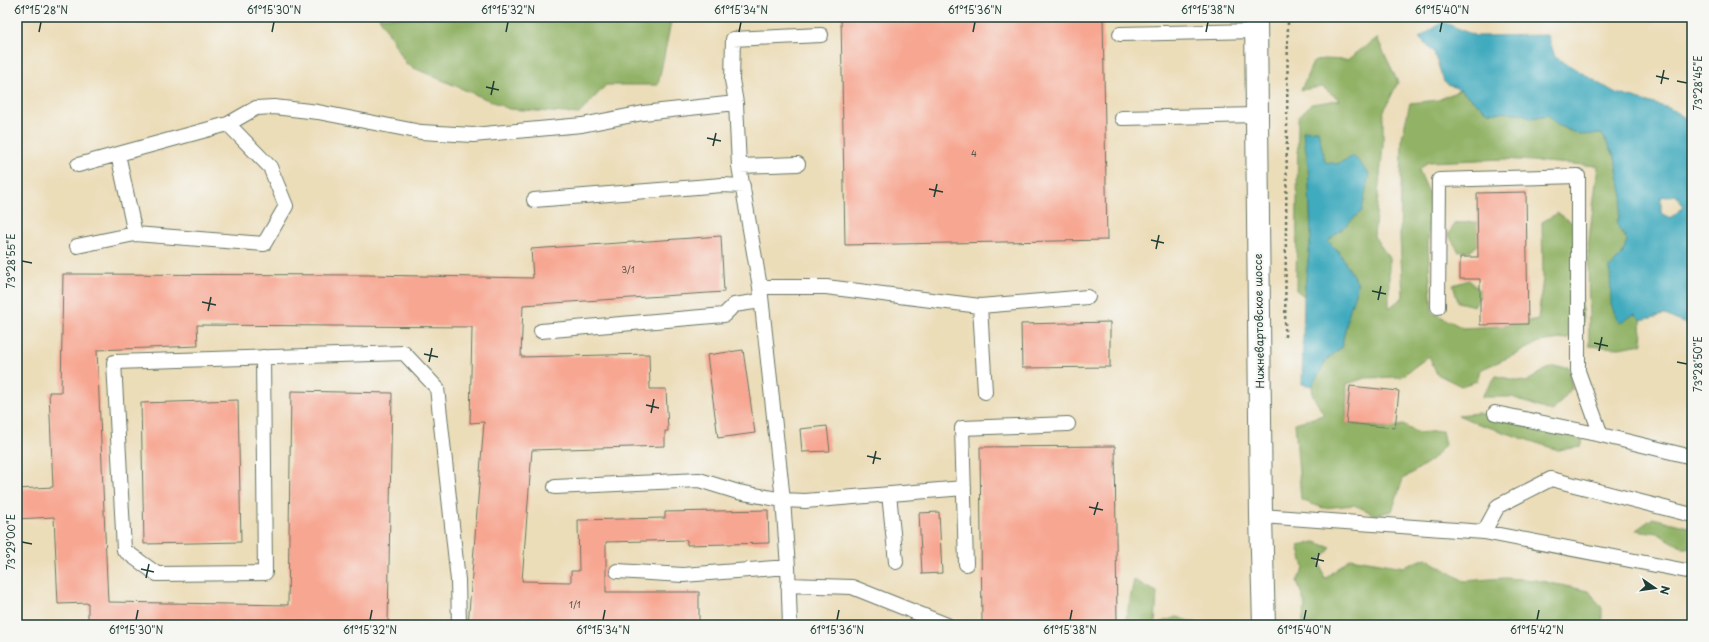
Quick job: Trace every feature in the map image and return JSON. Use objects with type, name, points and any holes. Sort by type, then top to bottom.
[{"type":"street","name":"Нижневартовское шоссе","points":[[1256,24],[1261,516],[1264,625]]},
{"type":"lane","points":[[1120,34],[1256,24]]},
{"type":"lane","points":[[790,625],[788,567],[783,500],[760,287],[744,186],[739,166],[736,103],[732,80],[733,39],[821,35]]},
{"type":"lane","points":[[78,165],[228,124],[256,108],[318,112],[421,132],[473,135],[582,125],[643,113],[736,103]]},
{"type":"lane","points":[[1122,118],[1257,115]]},
{"type":"lane","points":[[76,246],[135,234],[264,244],[286,206],[270,167],[228,124]]},
{"type":"lane","points":[[118,154],[135,234]]},
{"type":"lane","points":[[739,166],[798,164]]},
{"type":"lane","points":[[1438,308],[1439,180],[1578,176],[1578,371],[1601,435]]},
{"type":"lane","points":[[534,200],[722,186],[744,186]]},
{"type":"lane","points":[[760,287],[826,287],[980,306],[1088,297]]},
{"type":"lane","points":[[541,331],[724,315],[734,305],[761,301]]},
{"type":"lane","points":[[980,306],[985,392]]},
{"type":"lane","points":[[263,358],[265,573],[157,574],[124,550],[114,362],[404,353],[437,388],[458,580],[459,625]]},
{"type":"lane","points":[[1495,412],[1692,457]]},
{"type":"lane","points":[[966,564],[962,428],[1068,424]]},
{"type":"lane","points":[[1484,532],[1498,506],[1551,479],[1692,515]]},
{"type":"lane","points":[[555,487],[699,480],[738,492],[783,500],[805,501],[964,488]]},
{"type":"lane","points":[[889,494],[896,562]]},
{"type":"lane","points":[[1261,516],[1484,532],[1692,572]]},
{"type":"lane","points":[[617,571],[683,575],[788,567]]},
{"type":"lane","points":[[788,585],[852,586],[947,625]]},
{"type":"path","points":[[1285,342],[1288,17]]},
{"type":"green space","points":[[379,17],[672,17],[658,85],[606,85],[579,114],[509,109],[407,65]]},
{"type":"green space","points":[[1377,38],[1398,82],[1383,113],[1383,146],[1374,236],[1389,258],[1389,308],[1403,297],[1400,238],[1402,137],[1410,103],[1438,100],[1460,90],[1488,112],[1520,113],[1532,118],[1548,115],[1560,126],[1572,132],[1602,134],[1615,157],[1623,196],[1617,225],[1627,240],[1622,255],[1610,268],[1635,314],[1641,320],[1642,344],[1619,348],[1589,346],[1588,247],[1598,166],[1505,159],[1428,162],[1419,170],[1431,198],[1428,245],[1432,312],[1463,328],[1503,326],[1538,319],[1543,278],[1542,222],[1558,213],[1577,226],[1583,322],[1568,338],[1539,342],[1480,370],[1477,381],[1461,386],[1437,374],[1429,356],[1401,377],[1365,378],[1347,384],[1346,423],[1389,428],[1403,425],[1418,433],[1442,431],[1445,445],[1432,460],[1403,479],[1392,511],[1376,515],[1354,505],[1323,508],[1301,500],[1295,423],[1324,415],[1313,396],[1312,386],[1327,359],[1341,348],[1350,309],[1358,284],[1339,252],[1328,241],[1362,211],[1354,156],[1337,164],[1324,162],[1318,130],[1303,131],[1308,163],[1311,235],[1304,296],[1296,290],[1298,118],[1311,104],[1340,100],[1322,87],[1301,90],[1313,62],[1323,59],[1347,60]]},
{"type":"green space","points":[[1477,222],[1483,240],[1472,250],[1459,252],[1448,234],[1456,223]]},
{"type":"green space","points":[[1469,280],[1482,292],[1474,306],[1458,302],[1453,285]]},
{"type":"green space","points":[[1550,367],[1568,367],[1572,388],[1552,412],[1512,397],[1481,397],[1496,376],[1526,382]]},
{"type":"green space","points":[[1478,413],[1583,439],[1581,447],[1558,450],[1476,423],[1458,415]]},
{"type":"green space","points":[[1653,518],[1692,528],[1692,548],[1683,548],[1657,533],[1636,530]]},
{"type":"green space","points":[[1315,542],[1331,548],[1319,561],[1325,579],[1350,558],[1404,567],[1426,558],[1464,581],[1504,578],[1536,580],[1589,591],[1602,608],[1602,625],[1304,625],[1302,622],[1305,605],[1297,581],[1304,568],[1298,545]]},
{"type":"green space","points":[[1134,580],[1157,592],[1155,624],[1177,617],[1202,625],[1128,625],[1125,623]]},
{"type":"water","points":[[1443,22],[1476,36],[1548,35],[1555,57],[1616,93],[1669,108],[1692,122],[1692,327],[1665,315],[1641,320],[1635,314],[1619,323],[1611,305],[1610,268],[1622,255],[1627,240],[1617,225],[1623,196],[1615,157],[1602,134],[1580,135],[1557,125],[1548,115],[1532,118],[1520,113],[1488,112],[1460,90],[1444,82],[1434,53],[1419,38]],"holes":[[[1676,195],[1684,207],[1670,218],[1661,213],[1661,197]]]},
{"type":"water","points":[[1318,130],[1325,162],[1337,164],[1354,156],[1369,174],[1362,211],[1328,241],[1339,252],[1358,284],[1350,309],[1341,348],[1327,359],[1312,386],[1302,384],[1304,296],[1311,235],[1308,163],[1303,131]]},
{"type":"building","points":[[841,17],[1103,17],[1107,240],[845,245]]},
{"type":"building","points":[[1526,192],[1528,324],[1480,325],[1480,279],[1460,279],[1460,257],[1478,257],[1477,193]]},
{"type":"building","points":[[721,236],[724,292],[523,305],[521,357],[649,354],[650,389],[666,389],[668,431],[665,431],[665,446],[532,450],[522,581],[571,582],[571,571],[579,571],[578,520],[665,518],[665,512],[768,510],[769,543],[687,545],[687,540],[606,542],[606,592],[699,592],[699,625],[468,625],[484,422],[470,423],[472,327],[197,325],[198,346],[97,350],[108,602],[288,605],[291,391],[392,393],[388,625],[88,625],[88,603],[58,604],[54,517],[17,519],[17,489],[53,487],[49,392],[61,392],[63,274],[368,275],[533,278],[531,249]]},
{"type":"building","points":[[1110,322],[1110,367],[1022,368],[1021,324]]},
{"type":"building","points":[[743,350],[755,433],[718,438],[707,355]]},
{"type":"building","points":[[1350,386],[1399,391],[1395,428],[1346,423]]},
{"type":"building","points":[[238,400],[241,542],[144,544],[141,403]]},
{"type":"building","points":[[827,426],[830,451],[802,452],[800,429]]},
{"type":"building","points":[[1115,446],[1117,625],[982,625],[980,447]]},
{"type":"building","points":[[939,512],[942,573],[922,574],[919,513]]}]
